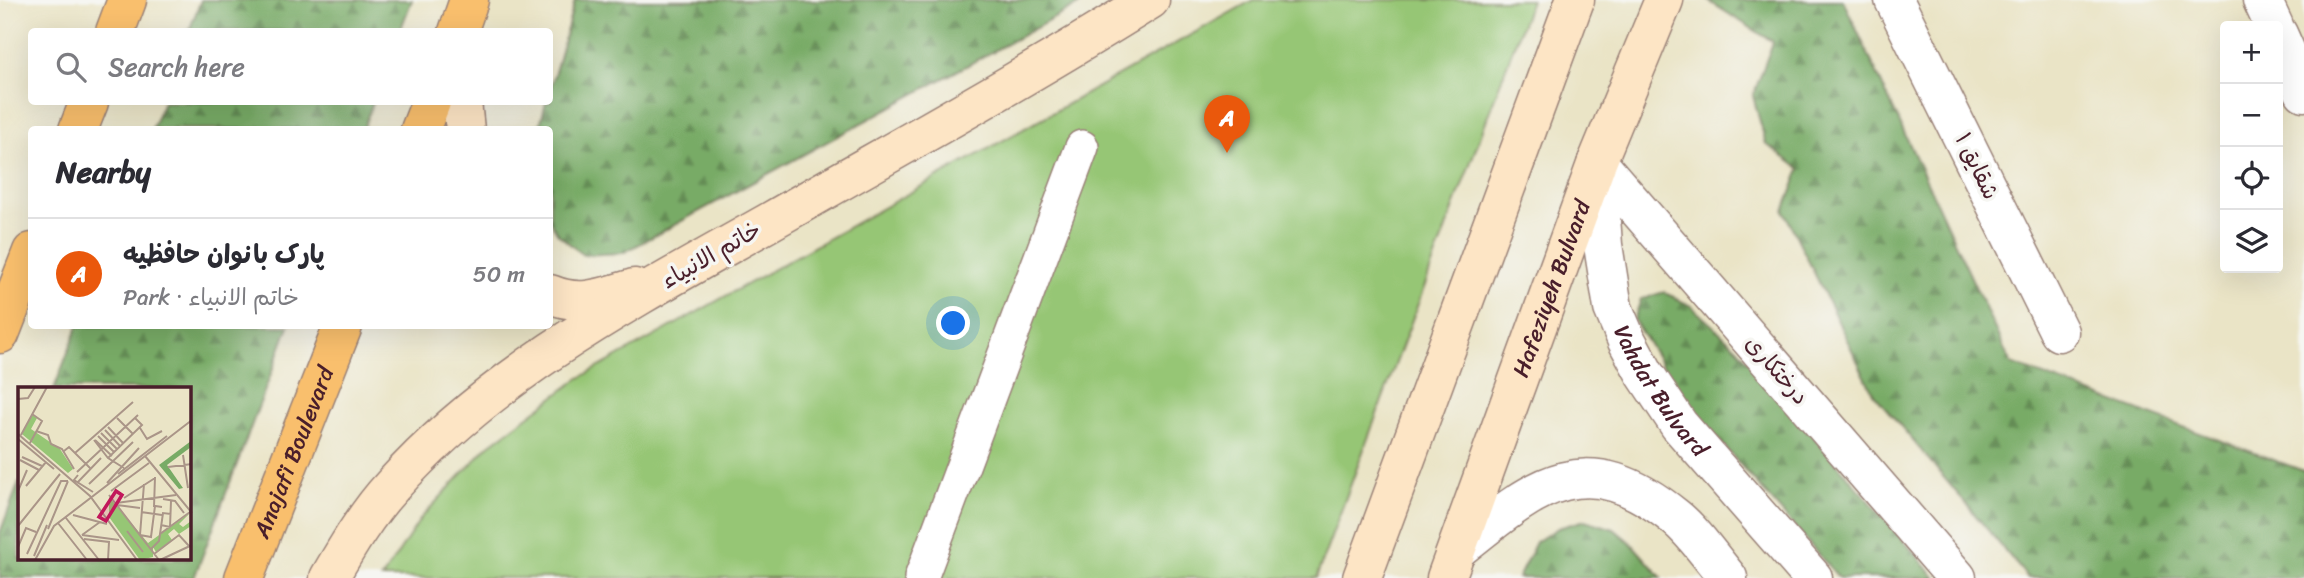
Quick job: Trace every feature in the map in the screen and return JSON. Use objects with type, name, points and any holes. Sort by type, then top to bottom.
[{"type":"main road","points":[[117,28],[127,0]]},
{"type":"main road","points":[[459,28],[469,0]]},
{"type":"main road","name":"خاتم الانبیاء","points":[[329,578],[346,549],[390,488],[450,429],[496,390],[553,349],[676,275],[1068,51],[1150,0]]},
{"type":"main road","points":[[1362,578],[1575,0]]},
{"type":"main road","name":"Hafeziyeh Bulvard","points":[[1452,564],[1597,162],[1664,0]]},
{"type":"main road","points":[[80,126],[88,105]]},
{"type":"main road","points":[[422,126],[430,105]]},
{"type":"main road","points":[[462,105],[465,126]]},
{"type":"main road","points":[[0,334],[28,262]]},
{"type":"main road","points":[[553,294],[568,301],[598,298],[676,275]]},
{"type":"main road","name":"Anajafi Boulevard","points":[[244,578],[342,329]]},
{"type":"street","name":"شقایق ۱","points":[[1894,0],[2059,332]]},
{"type":"street","points":[[2262,0],[2272,21]]},
{"type":"street","points":[[2283,45],[2304,92]]},
{"type":"street","points":[[921,578],[1082,148]]},
{"type":"street","name":"Vahdat Bulvard","points":[[1597,162],[1603,245],[1613,308],[1627,341],[1679,425],[1814,578]]},
{"type":"street","name":"درختکاری","points":[[1597,162],[1958,578]]},
{"type":"street","points":[[1452,564],[1503,513],[1549,485],[1572,478],[1593,477],[1615,482],[1637,492],[1676,518],[1728,578]]},
{"type":"green space","points":[[201,0],[412,0],[401,28],[190,28]]},
{"type":"green space","points":[[575,0],[1087,0],[623,253],[583,255],[558,234],[553,226],[553,126],[540,126],[545,105],[553,105],[553,79]]},
{"type":"green space","points":[[1253,0],[1531,0],[1316,578],[382,578],[421,518],[488,446],[578,379]]},
{"type":"green space","points":[[1707,0],[1843,0],[2011,364],[2304,471],[2304,578],[2028,578],[1873,393],[1784,211],[1800,169],[1766,144],[1753,96],[1773,42]]},
{"type":"green space","points":[[162,105],[372,105],[364,126],[153,126]]},
{"type":"green space","points":[[1664,292],[1691,306],[1737,348],[1936,578],[1839,578],[1682,398],[1634,320],[1641,299]]},
{"type":"green space","points":[[77,329],[288,329],[194,578],[0,578],[0,533],[18,485],[18,560],[191,560],[191,387],[55,387]]},
{"type":"green space","points":[[1585,520],[1614,529],[1632,544],[1662,578],[1518,578],[1536,542],[1558,528]]},
{"type":"place","name":"پارک بانوان حافظیه","points":[[1227,153]]}]
